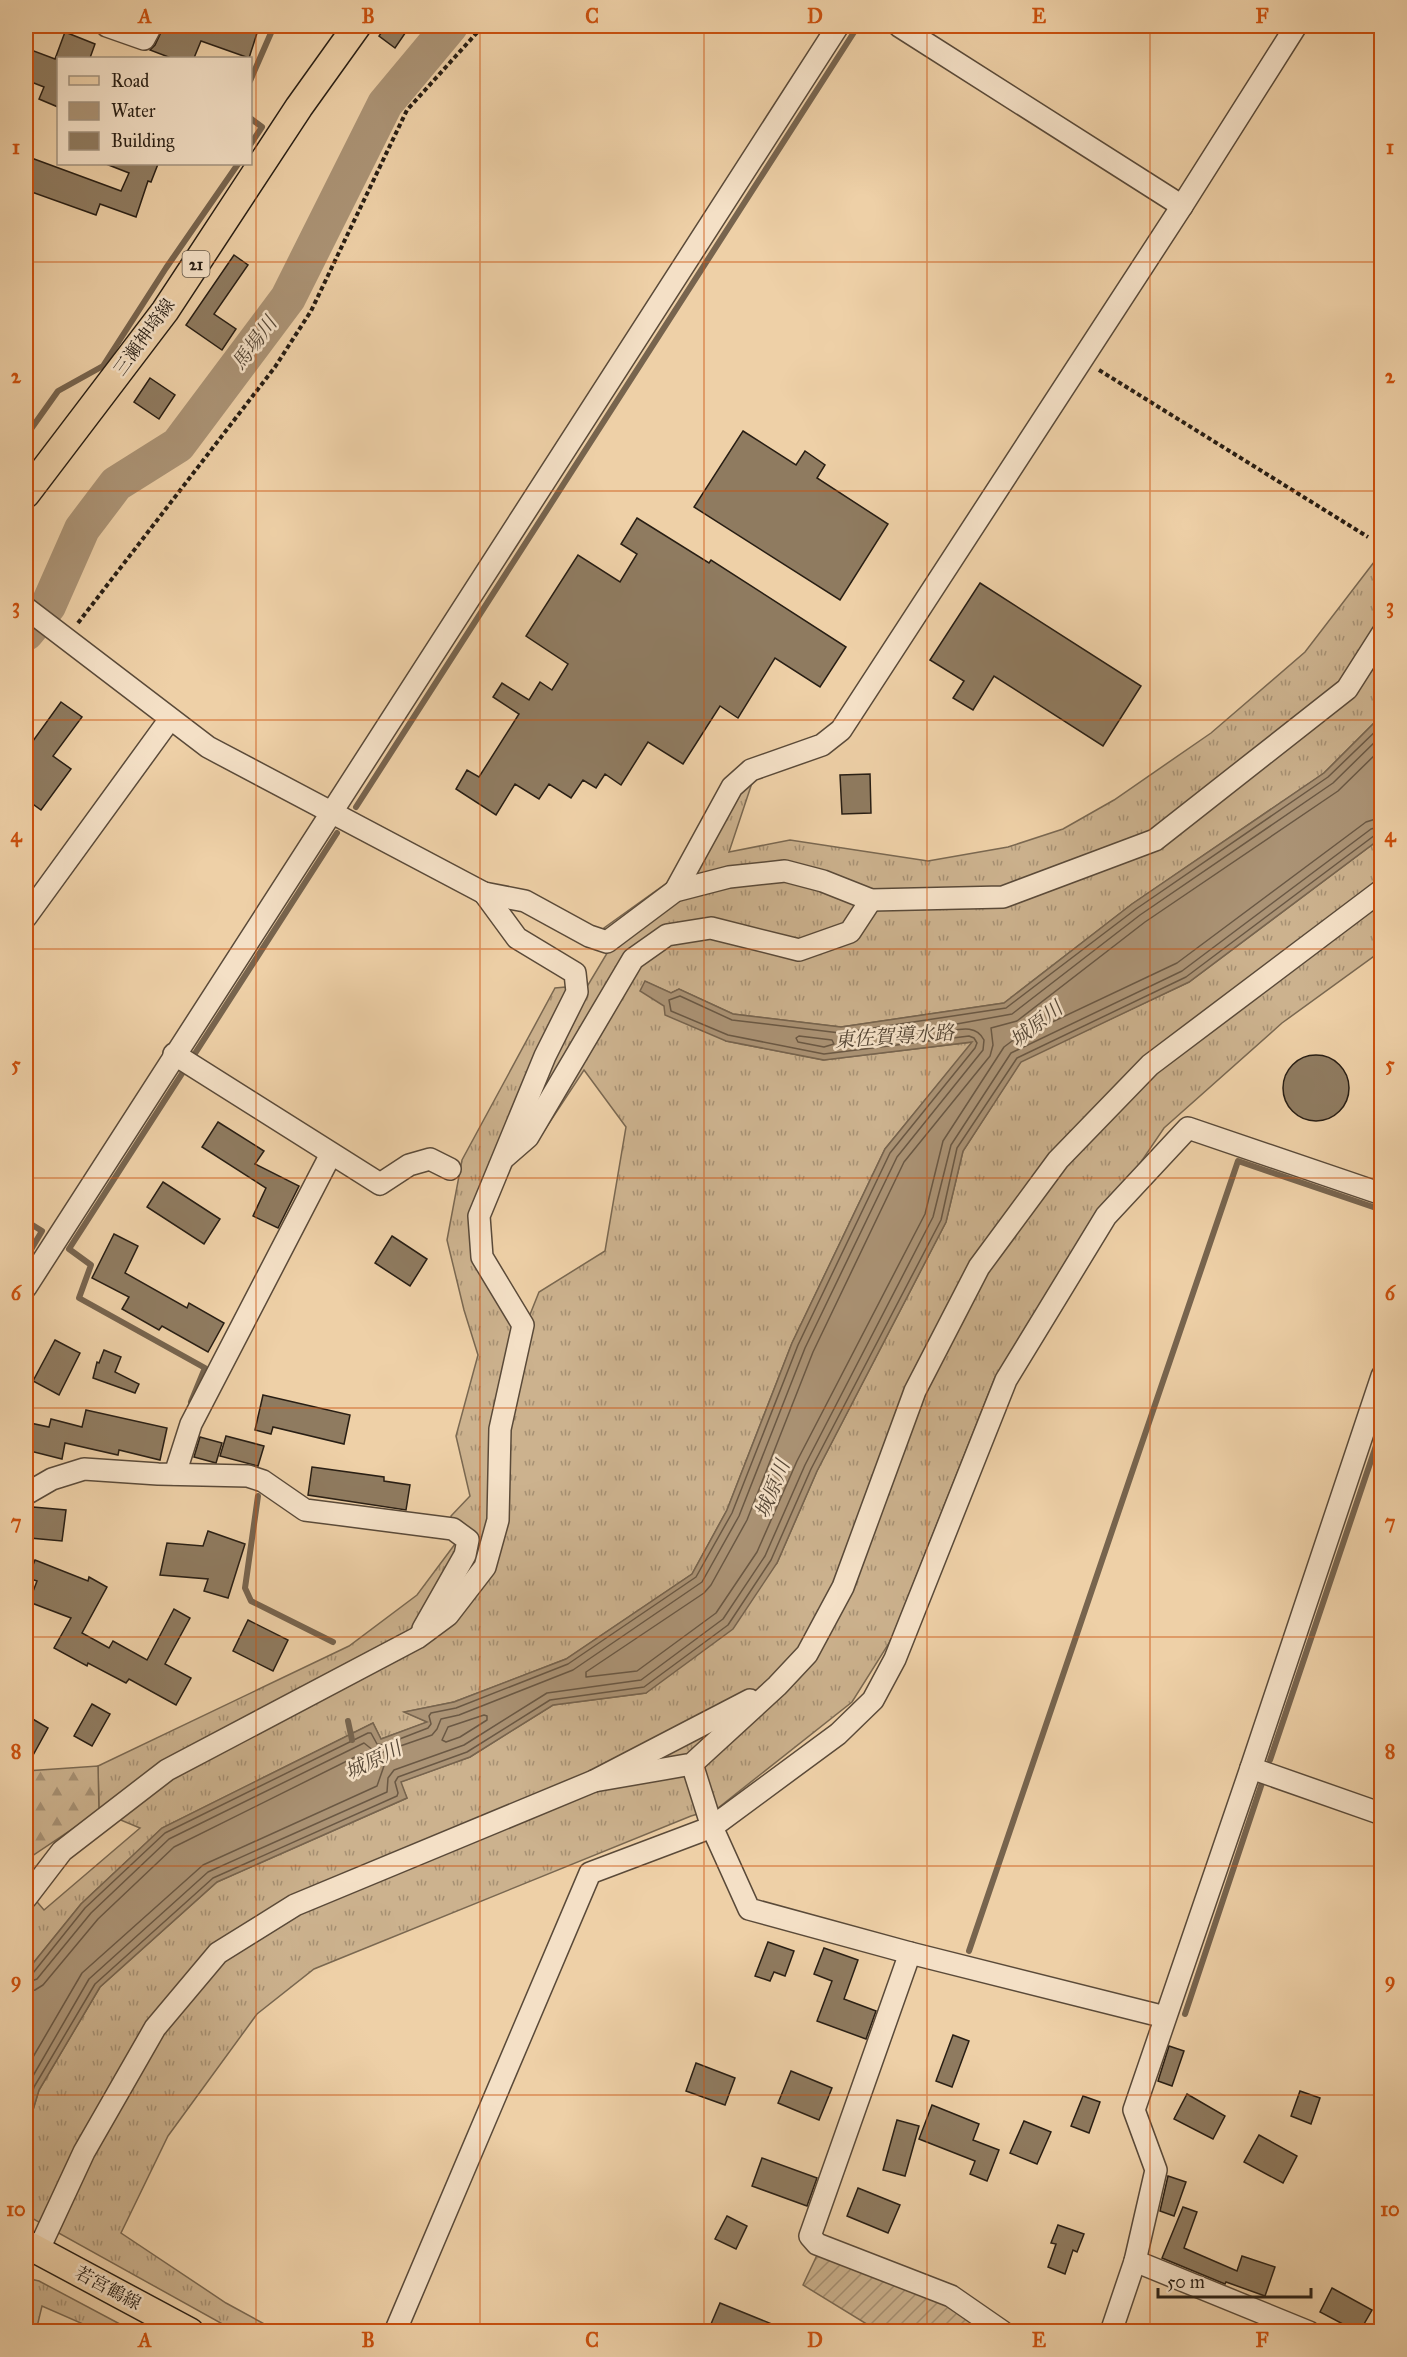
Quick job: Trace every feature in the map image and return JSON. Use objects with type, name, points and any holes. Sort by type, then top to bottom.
[{"type":"main road","name":"三瀬神埼線","points":[[26,494],[165,311],[299,106],[357,26]]},
{"type":"main road","name":"若宮鶴線","points":[[32,2248],[190,2331]]},
{"type":"street","points":[[106,26],[144,39],[151,26]]},
{"type":"street","points":[[26,1287],[838,26]]},
{"type":"street","points":[[899,26],[1182,206]]},
{"type":"street","points":[[675,891],[732,787],[751,770],[822,745],[840,730],[1182,206],[1296,26]]},
{"type":"street","points":[[26,608],[208,747],[484,893],[525,901],[589,936],[607,942],[675,891],[729,877],[785,871],[823,880],[871,900],[1003,897],[1155,840],[1347,689],[1382,634]]},
{"type":"street","points":[[26,917],[170,719]]},
{"type":"street","points":[[594,1781],[692,1764],[777,1686],[807,1654],[843,1587],[915,1391],[979,1267],[1058,1160],[1149,1065],[1382,890]]},
{"type":"street","points":[[26,1898],[62,1851],[167,1770],[417,1638],[448,1615],[485,1567],[498,1520],[500,1429],[523,1325],[482,1257],[479,1216],[545,1056],[577,992],[575,973],[517,938],[484,893]]},
{"type":"street","points":[[500,1161],[528,1137],[633,959],[667,935],[711,928],[799,950],[850,932],[871,900]]},
{"type":"street","points":[[174,1054],[380,1184],[409,1165],[430,1159],[450,1169]]},
{"type":"street","points":[[395,2331],[590,1873],[712,1827],[838,1734],[873,1700],[895,1659],[1006,1380],[1107,1216],[1188,1128],[1382,1194]]},
{"type":"street","points":[[175,1474],[191,1424],[331,1154]]},
{"type":"street","points":[[1111,2331],[1135,2261],[1156,2170],[1134,2110],[1382,1376]]},
{"type":"street","points":[[26,1494],[52,1479],[84,1468],[158,1474],[248,1476],[263,1481],[305,1510],[453,1529],[468,1540],[465,1555],[417,1638]]},
{"type":"street","points":[[32,2248],[155,2028],[218,1953],[295,1905],[594,1781],[777,1686]]},
{"type":"street","points":[[692,1764],[712,1827],[749,1909],[909,1953],[1165,2017]]},
{"type":"street","points":[[1251,1768],[1382,1814]]},
{"type":"street","points":[[909,1953],[810,2236],[817,2244],[951,2296],[1003,2331]]},
{"type":"street","points":[[1135,2261],[1309,2331]]},
{"type":"path","points":[[66,639],[275,367],[310,311],[408,110],[483,26]]},
{"type":"path","points":[[1082,359],[1368,537]]},
{"type":"green space","points":[[1381,553],[1381,716],[1324,773],[1132,904],[1004,1003],[841,1027],[733,1014],[679,989],[671,993],[646,982],[726,1041],[823,1060],[973,1042],[885,1149],[792,1343],[727,1510],[692,1574],[566,1659],[454,1702],[405,1712],[428,1722],[381,1739],[373,1723],[162,1828],[81,1904],[26,1972],[26,1889],[44,1910],[140,1828],[99,1811],[98,1766],[349,1646],[417,1595],[455,1544],[451,1516],[470,1496],[456,1436],[478,1355],[464,1310],[447,1240],[462,1160],[555,988],[588,985],[612,945],[604,928],[675,877],[734,773],[753,780],[729,852],[790,840],[928,861],[1008,847],[1063,829],[1114,800],[1211,733],[1305,652]],"holes":[[[584,1070],[626,1127],[605,1251],[539,1292],[529,1317],[488,1250],[486,1223],[507,1168],[536,1143]]]},
{"type":"green space","points":[[1381,838],[1381,951],[1282,1023],[1164,1128],[995,1377],[891,1640],[852,1702],[718,1808],[691,1816],[314,1969],[257,2014],[168,2136],[121,2233],[226,2303],[277,2331],[235,2331],[30,2217],[26,2226],[26,2133],[39,2090],[100,1987],[217,1882],[407,1798],[400,1782],[470,1757],[553,1705],[646,1693],[777,1563],[817,1471],[946,1222],[963,1151],[1021,1061],[1189,982]]},
{"type":"green space","points":[[98,1766],[99,1811],[26,1860],[26,1771]]},
{"type":"green space","points":[[819,2251],[948,2300],[991,2331],[878,2331],[803,2285]]},
{"type":"green space","points":[[26,2278],[39,2281],[133,2331],[99,2331],[42,2306],[36,2331],[26,2331]]},
{"type":"water","points":[[1381,716],[1381,838],[1189,982],[1021,1062],[963,1151],[946,1222],[817,1471],[777,1563],[733,1629],[646,1693],[553,1705],[470,1757],[401,1782],[407,1798],[217,1882],[100,1987],[39,2090],[26,2133],[26,1972],[81,1904],[162,1828],[373,1723],[381,1739],[427,1722],[404,1712],[454,1702],[566,1659],[692,1574],[727,1510],[792,1343],[885,1149],[972,1042],[824,1060],[726,1041],[665,1015],[664,1006],[640,991],[645,981],[671,993],[679,989],[733,1014],[841,1027],[1004,1003],[1132,904],[1324,773]]},
{"type":"building","points":[[164,26],[245,26],[258,30],[249,57],[201,41],[194,57],[168,57],[150,50]]},
{"type":"building","points":[[386,26],[410,26],[395,48],[379,36]]},
{"type":"building","points":[[65,32],[95,44],[90,57],[57,57],[57,107],[39,99],[44,87],[26,80],[26,48],[55,59]]},
{"type":"building","points":[[26,156],[121,191],[129,173],[109,165],[158,165],[151,182],[148,181],[136,217],[100,204],[96,215],[26,190]]},
{"type":"building","points":[[234,255],[248,265],[214,314],[236,329],[222,350],[186,325]]},
{"type":"building","points":[[150,378],[175,395],[159,419],[134,402]]},
{"type":"building","points":[[743,431],[796,465],[805,451],[825,465],[817,478],[888,524],[840,600],[694,507]]},
{"type":"building","points":[[637,518],[709,563],[711,560],[846,647],[820,687],[775,658],[738,718],[720,706],[683,764],[648,742],[621,785],[605,774],[596,788],[583,780],[571,798],[549,784],[539,799],[515,784],[496,815],[456,789],[467,770],[479,777],[519,714],[493,697],[502,683],[529,700],[540,682],[552,690],[568,664],[526,636],[578,555],[620,582],[637,554],[621,544]]},
{"type":"building","points":[[980,583],[1141,686],[1103,746],[994,676],[973,710],[953,698],[964,681],[930,660]]},
{"type":"building","points":[[61,702],[82,717],[53,756],[71,769],[41,810],[26,799],[26,736],[33,741]]},
{"type":"building","points":[[870,774],[871,813],[842,814],[840,775]]},
{"type":"building","points":[[1316,1055],[1329,1058],[1339,1065],[1346,1075],[1349,1088],[1346,1101],[1339,1111],[1329,1118],[1316,1121],[1303,1118],[1293,1111],[1286,1101],[1283,1088],[1286,1075],[1293,1065],[1303,1058]]},
{"type":"building","points":[[218,1122],[264,1151],[255,1164],[299,1186],[278,1228],[253,1216],[266,1188],[202,1147]]},
{"type":"building","points":[[163,1182],[220,1219],[204,1244],[147,1207]]},
{"type":"building","points":[[114,1234],[138,1246],[125,1273],[187,1308],[189,1303],[224,1323],[208,1352],[162,1326],[159,1330],[122,1309],[129,1297],[92,1278]]},
{"type":"building","points":[[392,1236],[427,1259],[410,1286],[375,1263]]},
{"type":"building","points":[[55,1340],[80,1353],[59,1395],[33,1381]]},
{"type":"building","points":[[104,1350],[121,1357],[115,1372],[139,1384],[135,1393],[93,1378],[97,1362],[99,1363]]},
{"type":"building","points":[[263,1395],[350,1415],[344,1444],[273,1427],[271,1434],[255,1430]]},
{"type":"building","points":[[86,1410],[167,1428],[160,1460],[119,1450],[118,1455],[65,1443],[62,1459],[26,1450],[30,1423],[49,1427],[51,1419],[82,1427]]},
{"type":"building","points":[[226,1436],[264,1446],[258,1466],[220,1456]]},
{"type":"building","points":[[200,1437],[222,1443],[216,1463],[194,1457]]},
{"type":"building","points":[[312,1467],[384,1477],[384,1481],[410,1485],[406,1510],[308,1495]]},
{"type":"building","points":[[33,1507],[66,1510],[62,1541],[30,1538]]},
{"type":"building","points":[[208,1531],[245,1544],[228,1598],[204,1591],[208,1579],[160,1575],[167,1543],[203,1546]]},
{"type":"building","points":[[35,1560],[88,1581],[89,1577],[107,1587],[82,1633],[109,1648],[113,1641],[147,1660],[174,1609],[190,1618],[165,1664],[191,1678],[176,1705],[129,1679],[126,1683],[54,1648],[71,1618],[29,1602],[37,1581],[28,1578]]},
{"type":"building","points":[[248,1620],[288,1640],[273,1671],[233,1651]]},
{"type":"building","points":[[92,1704],[110,1714],[92,1746],[74,1736]]},
{"type":"building","points":[[26,1715],[48,1728],[26,1768]]},
{"type":"building","points":[[768,1942],[794,1951],[785,1976],[774,1972],[770,1981],[755,1976]]},
{"type":"building","points":[[824,1948],[858,1960],[844,1999],[876,2011],[866,2039],[817,2021],[832,1981],[814,1974]]},
{"type":"building","points":[[953,2035],[969,2041],[952,2087],[936,2081]]},
{"type":"building","points":[[1169,2046],[1184,2051],[1172,2086],[1158,2081]]},
{"type":"building","points":[[696,2063],[735,2078],[725,2105],[686,2091]]},
{"type":"building","points":[[791,2071],[832,2088],[819,2120],[778,2103]]},
{"type":"building","points":[[1300,2091],[1320,2098],[1311,2124],[1291,2116]]},
{"type":"building","points":[[1187,2094],[1225,2116],[1213,2139],[1174,2119]]},
{"type":"building","points":[[1083,2096],[1100,2102],[1089,2133],[1071,2126]]},
{"type":"building","points":[[932,2105],[979,2124],[973,2140],[999,2150],[987,2181],[970,2174],[975,2161],[919,2139]]},
{"type":"building","points":[[897,2120],[919,2126],[905,2176],[883,2170]]},
{"type":"building","points":[[1024,2121],[1051,2132],[1037,2164],[1010,2153]]},
{"type":"building","points":[[1259,2135],[1297,2156],[1283,2183],[1244,2162]]},
{"type":"building","points":[[762,2158],[817,2178],[807,2206],[752,2186]]},
{"type":"building","points":[[1168,2176],[1186,2182],[1174,2216],[1160,2211]]},
{"type":"building","points":[[858,2188],[900,2205],[888,2233],[847,2216]]},
{"type":"building","points":[[1183,2207],[1197,2212],[1184,2248],[1237,2271],[1242,2256],[1275,2267],[1265,2296],[1226,2282],[1225,2284],[1162,2258]]},
{"type":"building","points":[[727,2216],[747,2226],[736,2249],[715,2239]]},
{"type":"building","points":[[1058,2225],[1084,2234],[1077,2252],[1073,2250],[1065,2274],[1048,2267],[1056,2244],[1051,2243]]},
{"type":"building","points":[[1332,2288],[1372,2310],[1360,2331],[1320,2312]]},
{"type":"building","points":[[720,2303],[789,2331],[708,2331]]},
{"type":"waterway","points":[[252,76],[274,26]]},
{"type":"waterway","name":"馬場川","points":[[26,633],[48,606],[82,529],[116,484],[178,445],[288,298],[385,104],[450,26]]},
{"type":"waterway","points":[[356,807],[858,26]]},
{"type":"waterway","points":[[252,120],[262,127],[252,142]]},
{"type":"waterway","points":[[26,436],[58,391],[103,366],[166,268],[237,165]]},
{"type":"waterway","points":[[191,1402],[205,1368],[79,1298],[91,1265],[69,1249],[337,833]]},
{"type":"waterway","points":[[969,1951],[1238,1161],[1382,1210]]},
{"type":"waterway","points":[[26,1221],[42,1231],[26,1258]]},
{"type":"waterway","points":[[1270,1760],[1382,1428]]},
{"type":"waterway","points":[[258,1496],[245,1588],[251,1601],[333,1642]]},
{"type":"waterway","points":[[348,1721],[352,1740]]},
{"type":"waterway","points":[[1185,2014],[1262,1783]]},
{"type":"water label","name":"城原川","points":[[1036,1024]]},
{"type":"water label","name":"東佐賀導水路","points":[[894,1036]]},
{"type":"water label","name":"城原川","points":[[772,1489]]},
{"type":"water label","name":"城原川","points":[[373,1760]]}]
